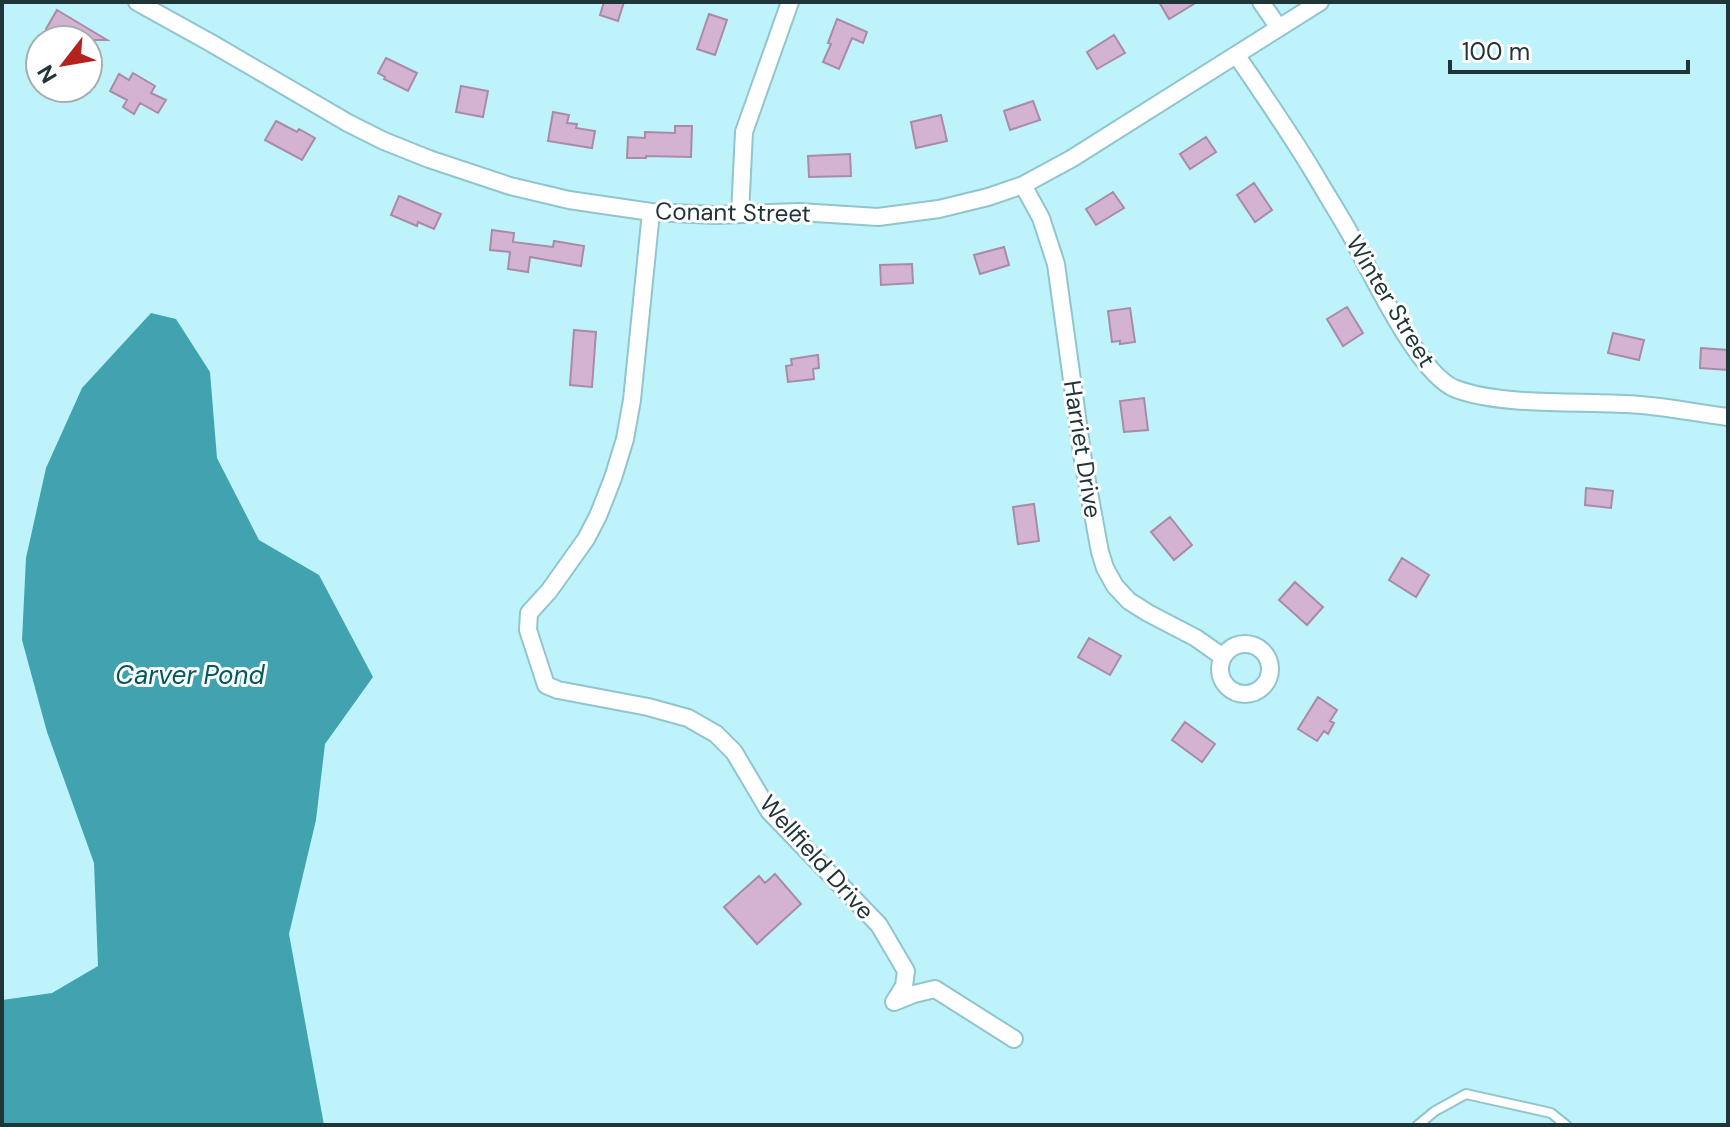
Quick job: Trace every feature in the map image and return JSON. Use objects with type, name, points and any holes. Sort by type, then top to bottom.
[{"type":"street","name":"Conant Street","points":[[137,2],[348,123],[406,150],[481,177],[540,194],[651,212],[799,212],[878,217],[969,202],[1023,185],[1071,159],[1320,2]]},
{"type":"street","points":[[740,214],[744,132],[790,2]]},
{"type":"street","points":[[1261,2],[1279,28]]},
{"type":"street","name":"Winter Street","points":[[1237,56],[1310,166],[1398,320],[1433,374],[1446,385],[1474,394],[1517,400],[1646,405],[1728,417]]},
{"type":"street","name":"Harriet Drive","points":[[1023,185],[1041,218],[1056,264],[1083,460],[1105,568],[1115,586],[1129,601],[1196,638],[1223,657]]},
{"type":"street","name":"Wellfield Drive","points":[[651,212],[632,400],[625,439],[613,478],[586,539],[549,591],[529,613],[528,630],[546,685],[688,718],[716,734],[734,752],[769,811],[879,925],[906,971],[904,986],[894,1002],[935,989],[1014,1039]]},
{"type":"lane","points":[[1418,1125],[1435,1111],[1466,1094],[1551,1113],[1566,1125]]},
{"type":"water","name":"Carver Pond","points":[[151,313],[176,319],[210,372],[217,458],[259,540],[319,575],[373,677],[325,744],[316,820],[289,934],[324,1125],[2,1125],[2,1000],[52,993],[98,966],[94,863],[47,732],[22,640],[26,558],[46,468],[82,388]]},
{"type":"building","points":[[604,2],[624,2],[618,21],[600,15]]},
{"type":"building","points":[[1159,2],[1197,2],[1169,19]]},
{"type":"building","points":[[57,10],[80,24],[49,24]]},
{"type":"building","points":[[709,14],[727,20],[715,55],[697,49]]},
{"type":"building","points":[[837,19],[867,32],[863,43],[852,38],[839,69],[823,62]]},
{"type":"building","points":[[1114,35],[1125,53],[1097,69],[1087,52]]},
{"type":"building","points":[[386,58],[417,73],[408,91],[378,73]]},
{"type":"building","points":[[133,73],[155,86],[151,93],[166,100],[158,113],[140,103],[134,114],[123,107],[127,100],[110,91],[119,74],[129,80]]},
{"type":"building","points":[[461,86],[488,91],[483,117],[456,112]]},
{"type":"building","points":[[1033,101],[1040,120],[1010,130],[1004,111]]},
{"type":"building","points":[[553,112],[569,115],[567,123],[577,124],[576,128],[595,131],[592,148],[548,141]]},
{"type":"building","points":[[941,115],[947,141],[916,148],[911,122]]},
{"type":"building","points":[[276,121],[315,138],[302,160],[265,140]]},
{"type":"building","points":[[675,126],[692,126],[691,157],[627,158],[628,137],[645,138],[645,132],[675,133]]},
{"type":"building","points":[[1206,137],[1216,152],[1190,169],[1180,154]]},
{"type":"building","points":[[850,154],[851,176],[809,177],[808,156]]},
{"type":"building","points":[[1254,183],[1272,210],[1255,222],[1237,195]]},
{"type":"building","points":[[1113,192],[1124,208],[1096,225],[1086,209]]},
{"type":"building","points":[[399,196],[441,214],[434,229],[418,222],[417,226],[391,215]]},
{"type":"building","points":[[492,230],[514,233],[513,242],[553,247],[554,241],[584,246],[581,266],[530,257],[528,272],[508,269],[510,252],[490,250]]},
{"type":"building","points":[[1004,247],[1009,265],[980,274],[974,255]]},
{"type":"building","points":[[912,264],[913,283],[881,285],[880,265]]},
{"type":"building","points":[[1347,307],[1363,333],[1343,346],[1327,319]]},
{"type":"building","points":[[1130,308],[1135,342],[1112,342],[1108,311]]},
{"type":"building","points":[[574,330],[596,332],[592,387],[570,385]]},
{"type":"building","points":[[1613,333],[1644,340],[1639,360],[1608,353]]},
{"type":"building","points":[[1701,348],[1728,350],[1728,370],[1700,368]]},
{"type":"building","points":[[818,355],[819,368],[813,369],[814,379],[788,382],[786,366],[792,365],[791,359]]},
{"type":"building","points":[[1144,398],[1148,430],[1124,432],[1120,401]]},
{"type":"building","points":[[1586,488],[1613,491],[1611,508],[1585,505]]},
{"type":"building","points":[[1034,504],[1039,541],[1018,544],[1013,507]]},
{"type":"building","points":[[1170,517],[1192,545],[1174,560],[1151,532]]},
{"type":"building","points":[[1402,558],[1429,575],[1416,597],[1389,580]]},
{"type":"building","points":[[1295,582],[1323,607],[1307,625],[1279,600]]},
{"type":"building","points":[[1089,638],[1121,656],[1110,675],[1078,657]]},
{"type":"building","points":[[1318,697],[1337,710],[1330,721],[1334,723],[1328,734],[1324,731],[1317,741],[1298,729]]},
{"type":"building","points":[[1185,722],[1215,744],[1202,762],[1172,740]]},
{"type":"building","points":[[775,874],[801,904],[757,944],[724,907],[759,876],[765,883]]}]
